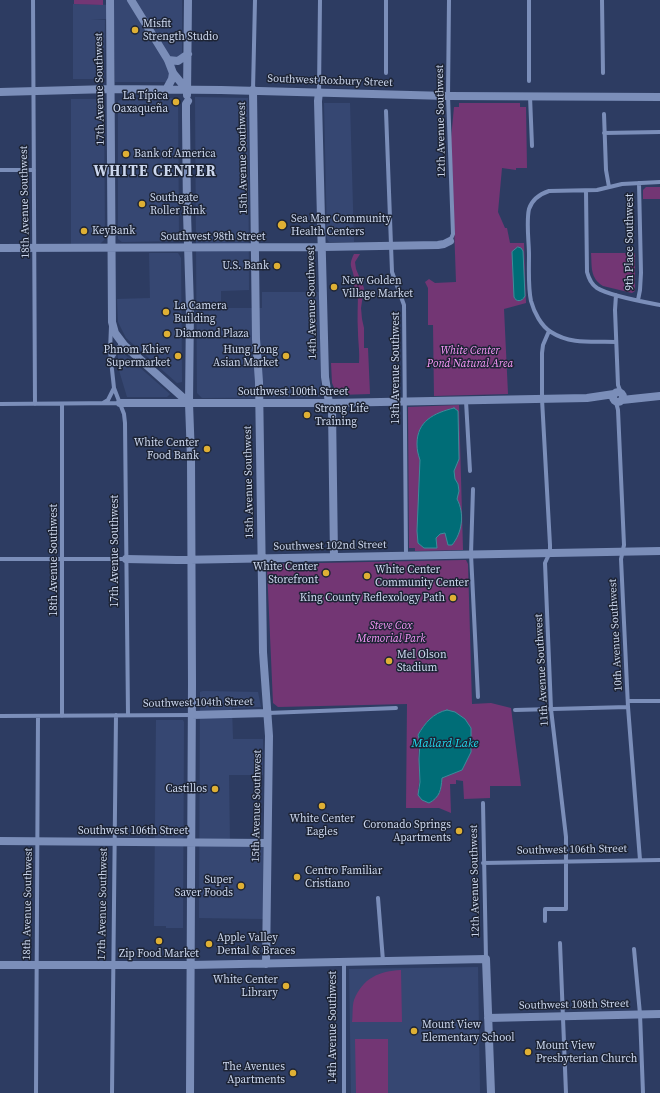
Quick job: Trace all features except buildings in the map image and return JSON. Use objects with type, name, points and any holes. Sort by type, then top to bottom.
[{"type":"street","name":"18th Avenue Southwest","points":[[33,0],[35,404]]},
{"type":"street","points":[[131,0],[168,60],[173,72],[187,90]]},
{"type":"street","points":[[188,0],[187,90],[189,103],[190,227],[188,248],[190,308],[189,403],[191,444],[192,715],[190,1093]]},
{"type":"street","name":"15th Avenue Southwest","points":[[255,0],[253,90],[256,339],[259,403],[263,652],[269,736],[266,964]]},
{"type":"street","name":"14th Avenue Southwest","points":[[320,0],[318,101],[325,377],[329,403],[332,409],[334,557]]},
{"type":"street","points":[[386,0],[386,73]]},
{"type":"street","name":"12th Avenue Southwest","points":[[449,0],[448,96],[453,234],[450,241]]},
{"type":"street","points":[[529,0],[529,80]]},
{"type":"street","points":[[602,0],[602,73]]},
{"type":"street","name":"17th Avenue Southwest","points":[[111,1],[110,89],[112,322],[110,344],[114,388],[124,414],[125,423],[128,715]]},
{"type":"street","points":[[168,60],[178,61],[188,54]]},
{"type":"street","points":[[166,90],[172,79],[173,72]]},
{"type":"street","name":"Southwest Roxbury Street","points":[[0,92],[110,89],[253,90],[448,96],[660,97]]},
{"type":"street","points":[[530,96],[532,146]]},
{"type":"street","name":"13th Avenue Southwest","points":[[386,111],[393,276],[404,305],[406,555]]},
{"type":"street","points":[[604,114],[606,170],[609,187]]},
{"type":"street","points":[[604,133],[660,132]]},
{"type":"street","points":[[0,170],[34,170]]},
{"type":"street","points":[[616,342],[578,342],[564,338],[549,331],[536,314],[531,301],[530,291],[529,213],[531,205],[536,198],[549,191],[586,191],[622,184],[660,182]]},
{"type":"street","name":"9th Place Southwest","points":[[638,300],[641,273],[639,183]]},
{"type":"street","points":[[586,191],[588,278],[596,287],[608,293],[660,305]]},
{"type":"street","name":"Southwest 98th Street","points":[[0,248],[255,248],[392,246],[438,245],[450,241]]},
{"type":"street","name":"10th Avenue Southwest","points":[[616,295],[614,310],[624,545],[621,559],[628,707],[640,860]]},
{"type":"street","name":"17th Avenue Southwest","points":[[112,322],[115,333],[122,342]]},
{"type":"street","name":"11th Avenue Southwest","points":[[546,921],[546,909],[566,908],[566,837],[552,709],[545,563],[550,552],[542,399],[542,348],[549,331]]},
{"type":"street","points":[[112,359],[122,342],[189,403]]},
{"type":"street","points":[[102,403],[109,398],[114,388]]},
{"type":"street","name":"Southwest 100th Street","points":[[0,404],[329,403],[657,396]]},
{"type":"street","points":[[466,400],[470,471]]},
{"type":"street","name":"18th Avenue Southwest","points":[[62,404],[62,716]]},
{"type":"street","points":[[473,488],[471,554],[478,697]]},
{"type":"street","name":"Southwest 102nd Street","points":[[0,559],[191,559],[660,551]]},
{"type":"street","points":[[628,700],[660,700]]},
{"type":"street","points":[[515,710],[628,707]]},
{"type":"street","name":"Southwest 104th Street","points":[[0,716],[192,715],[396,708]]},
{"type":"street","name":"17th Avenue Southwest","points":[[112,1093],[116,715]]},
{"type":"street","name":"18th Avenue Southwest","points":[[36,1093],[38,716]]},
{"type":"street","name":"12th Avenue Southwest","points":[[483,803],[486,959]]},
{"type":"street","name":"Southwest 106th Street","points":[[0,841],[267,843]]},
{"type":"street","name":"Southwest 106th Street","points":[[484,863],[660,860]]},
{"type":"street","points":[[378,898],[383,961]]},
{"type":"street","points":[[560,943],[566,1093]]},
{"type":"street","points":[[634,949],[640,1014],[643,1093]]},
{"type":"street","points":[[0,965],[191,965],[486,959],[491,1093]]},
{"type":"street","name":"14th Avenue Southwest","points":[[344,962],[344,1093]]},
{"type":"street","name":"Southwest 108th Street","points":[[488,1018],[660,1014]]},
{"type":"shaded area","points":[[114,0],[182,0],[182,54],[167,82],[115,82],[114,19],[91,19],[105,20],[104,79],[73,79],[73,4],[114,5]]},
{"type":"shaded area","points":[[195,97],[248,98],[249,290],[221,291],[221,308],[262,308],[262,292],[320,292],[321,394],[319,397],[202,398],[197,393]]},
{"type":"shaded area","points":[[178,98],[179,241],[122,242],[118,239],[118,101],[122,99]]},
{"type":"shaded area","points":[[71,99],[102,99],[104,102],[105,239],[100,244],[71,244]]},
{"type":"shaded area","points":[[324,103],[350,103],[354,242],[329,242],[327,239]]},
{"type":"shaded area","points":[[149,253],[178,253],[181,258],[182,382],[177,383],[126,338],[118,322],[117,299],[150,298]]},
{"type":"shaded area","points":[[121,351],[170,394],[167,397],[127,397],[118,367],[118,352]]},
{"type":"shaded area","points":[[200,692],[258,692],[261,707],[232,708],[233,739],[263,739],[263,775],[229,775],[230,845],[263,845],[263,919],[199,918]]},
{"type":"shaded area","points":[[156,720],[183,720],[184,722],[183,928],[154,926]]},
{"type":"shaded area","name":"Mount View Elementary School","points":[[478,967],[480,1093],[351,1093],[349,969]]},
{"type":"green space","points":[[74,0],[103,0],[103,5],[74,4]]},
{"type":"green space","name":"White Center Pond Natural Area","points":[[459,103],[520,103],[520,107],[526,107],[527,168],[516,168],[516,170],[502,168],[498,212],[505,228],[507,228],[510,243],[524,243],[526,303],[504,309],[508,394],[434,396],[433,325],[428,325],[428,288],[425,282],[429,279],[435,283],[456,282],[451,139],[454,107],[459,107]]},
{"type":"green space","points":[[646,187],[660,187],[660,199],[643,199],[643,190]]},
{"type":"green space","points":[[591,253],[635,253],[635,291],[632,293],[603,286],[599,283],[592,272]]},
{"type":"green space","points":[[354,254],[360,254],[355,262],[356,269],[364,288],[361,308],[364,328],[364,348],[368,348],[370,394],[339,395],[337,394],[332,383],[331,363],[359,363],[358,291],[354,290],[354,277],[351,266]]},
{"type":"green space","points":[[459,405],[463,550],[415,551],[415,548],[409,548],[408,407]]},
{"type":"green space","name":"Steve Cox Memorial Park","points":[[466,560],[468,564],[472,704],[491,703],[511,708],[521,786],[490,786],[490,798],[464,799],[463,781],[456,780],[456,784],[450,784],[451,813],[439,808],[406,808],[407,704],[278,707],[273,703],[267,568],[273,564]],"holes":[[[447,710],[466,761],[462,770],[442,778],[440,793],[418,789],[420,778],[418,735],[424,726],[438,713]]]},
{"type":"green space","points":[[401,970],[402,1022],[352,1022],[354,1000],[362,986],[367,981],[379,974]]},
{"type":"green space","points":[[355,1039],[388,1039],[388,1093],[356,1093]]},
{"type":"water","points":[[518,247],[523,251],[525,296],[519,301],[514,297],[512,252]]},
{"type":"water","points":[[454,408],[458,411],[459,459],[454,471],[459,491],[457,499],[462,517],[460,529],[452,545],[448,545],[445,533],[440,534],[436,538],[437,548],[424,548],[418,543],[417,531],[420,460],[417,448],[418,436],[420,429],[428,419],[440,412]]},
{"type":"water","name":"Mallard Lake","points":[[447,710],[455,712],[465,719],[471,728],[471,752],[462,770],[442,778],[438,796],[429,803],[422,800],[418,795],[420,782],[420,742],[418,735],[430,719],[438,713]]},
{"type":"place","name":"Misfit Strength Studio","points":[[135,30]]},
{"type":"place","name":"La Típica Oaxaqueña","points":[[176,102]]},
{"type":"place","name":"Bank of America","points":[[126,154]]},
{"type":"place","name":"Southgate Roller Rink","points":[[142,204]]},
{"type":"place","name":"Sea Mar Community Health Centers","points":[[282,225]]},
{"type":"place","name":"KeyBank","points":[[84,231]]},
{"type":"place","name":"U.S. Bank","points":[[277,266]]},
{"type":"place","name":"New Golden Village Market","points":[[334,287]]},
{"type":"place","name":"La Camera Building","points":[[166,312]]},
{"type":"place","name":"Diamond Plaza","points":[[167,334]]},
{"type":"place","name":"Phnom Khiev Supermarket","points":[[178,356]]},
{"type":"place","name":"Hung Long Asian Market","points":[[286,356]]},
{"type":"place","name":"Strong Life Training","points":[[307,415]]},
{"type":"place","name":"White Center Food Bank","points":[[207,449]]},
{"type":"place","name":"White Center Storefront","points":[[326,573]]},
{"type":"place","name":"White Center Community Center","points":[[367,576]]},
{"type":"place","name":"King County Reflexology Path","points":[[453,598]]},
{"type":"place","name":"Mel Olson Stadium","points":[[389,661]]},
{"type":"place","name":"Castillos","points":[[215,789]]},
{"type":"place","name":"White Center Eagles","points":[[322,806]]},
{"type":"place","name":"Coronado Springs Apartments","points":[[459,831]]},
{"type":"place","name":"Centro Familiar Cristiano","points":[[297,877]]},
{"type":"place","name":"Super Saver Foods","points":[[241,886]]},
{"type":"place","name":"Zip Food Market","points":[[159,941]]},
{"type":"place","name":"Apple Valley Dental & Braces","points":[[209,944]]},
{"type":"place","name":"White Center Library","points":[[286,986]]},
{"type":"place","name":"Mount View Elementary School","points":[[414,1031]]},
{"type":"place","name":"Mount View Presbyterian Church","points":[[528,1052]]},
{"type":"place","name":"The Avenues Apartments","points":[[293,1073]]},
{"type":"district","name":"WHITE CENTER","points":[[155,172]]}]
